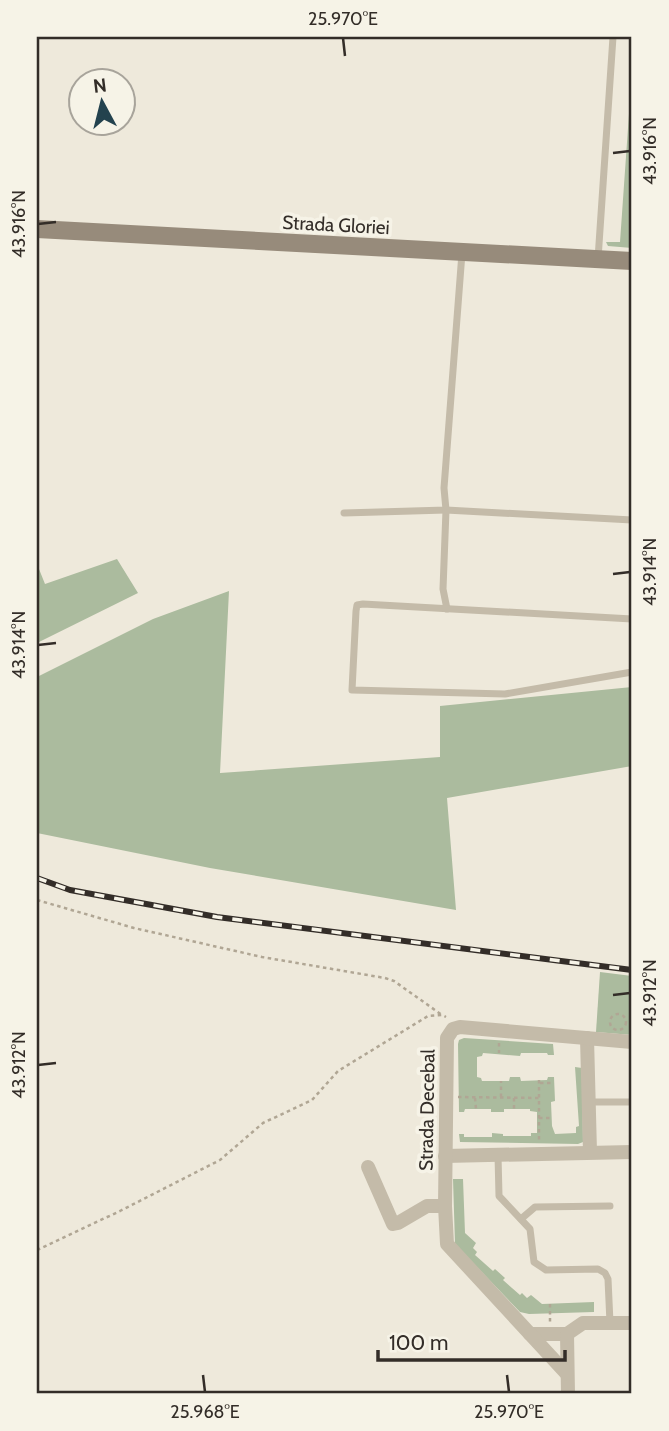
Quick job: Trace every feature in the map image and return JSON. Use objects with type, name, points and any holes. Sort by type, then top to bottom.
[{"type":"main road","name":"Strada Gloriei","points":[[37,229],[632,261]]},
{"type":"street","points":[[460,1027],[632,1042]]},
{"type":"street","name":"Strada Decebal","points":[[460,1027],[453,1029],[447,1038],[447,1244],[568,1374]]},
{"type":"street","points":[[587,1038],[590,1152]]},
{"type":"street","points":[[445,1156],[632,1152]]},
{"type":"street","points":[[368,1167],[393,1224],[427,1206],[445,1206]]},
{"type":"street","points":[[530,1334],[567,1334],[583,1323],[632,1323]]},
{"type":"street","points":[[567,1334],[568,1394]]},
{"type":"lane","points":[[598,260],[613,37]]},
{"type":"lane","points":[[447,609],[443,589],[446,510],[444,488],[462,253]]},
{"type":"lane","points":[[344,513],[446,510],[632,520]]},
{"type":"lane","points":[[632,619],[357,605],[352,690],[505,694],[632,672]]},
{"type":"lane","points":[[589,1102],[632,1102]]},
{"type":"lane","points":[[498,1154],[499,1196],[530,1229],[531,1255],[539,1267],[546,1270],[598,1269],[605,1273],[608,1279],[610,1323]]},
{"type":"lane","points":[[521,1219],[535,1207],[610,1206]]},
{"type":"path","points":[[37,900],[134,928],[249,954],[385,978],[394,981],[460,1027]]},
{"type":"path","points":[[617,1014],[621,1014],[626,1020],[621,1030],[610,1026],[611,1018],[617,1014]]},
{"type":"path","points":[[37,1250],[220,1160],[263,1124],[312,1100],[338,1071],[428,1016],[442,1015]]},
{"type":"path","points":[[626,1020],[632,1018]]},
{"type":"path","points":[[501,1081],[501,1097]]},
{"type":"path","points":[[539,1153],[539,1082],[554,1083]]},
{"type":"path","points":[[446,1097],[539,1098]]},
{"type":"path","points":[[475,1097],[476,1109]]},
{"type":"path","points":[[514,1097],[514,1109]]},
{"type":"path","points":[[539,1118],[552,1118]]},
{"type":"path","points":[[550,1304],[550,1334]]},
{"type":"green space","points":[[632,71],[632,248],[608,246],[606,242],[620,242]]},
{"type":"green space","points":[[117,559],[138,593],[37,643],[37,564],[45,584]]},
{"type":"green space","points":[[229,591],[220,773],[440,757],[440,706],[632,687],[632,766],[447,798],[456,910],[210,868],[37,833],[37,677],[153,619]]},
{"type":"green space","points":[[600,972],[632,976],[632,1035],[596,1032]]},
{"type":"green space","points":[[464,1038],[553,1044],[554,1055],[483,1053],[477,1057],[477,1077],[482,1081],[509,1081],[510,1077],[520,1077],[521,1081],[547,1080],[548,1077],[554,1077],[555,1101],[551,1102],[555,1134],[576,1133],[576,1127],[579,1126],[575,1067],[582,1068],[583,1142],[460,1142],[459,1134],[464,1134],[464,1137],[492,1137],[492,1133],[503,1136],[531,1136],[531,1133],[537,1133],[537,1112],[530,1109],[491,1112],[491,1109],[465,1109],[464,1112],[459,1112],[458,1044],[459,1040]]},
{"type":"green space","points":[[453,1179],[463,1179],[465,1233],[476,1243],[473,1248],[477,1252],[475,1255],[493,1271],[495,1269],[520,1295],[522,1293],[527,1298],[531,1295],[542,1304],[594,1302],[594,1312],[520,1312],[455,1244]]},
{"type":"railway","points":[[37,878],[70,890],[217,917],[632,970]]}]
